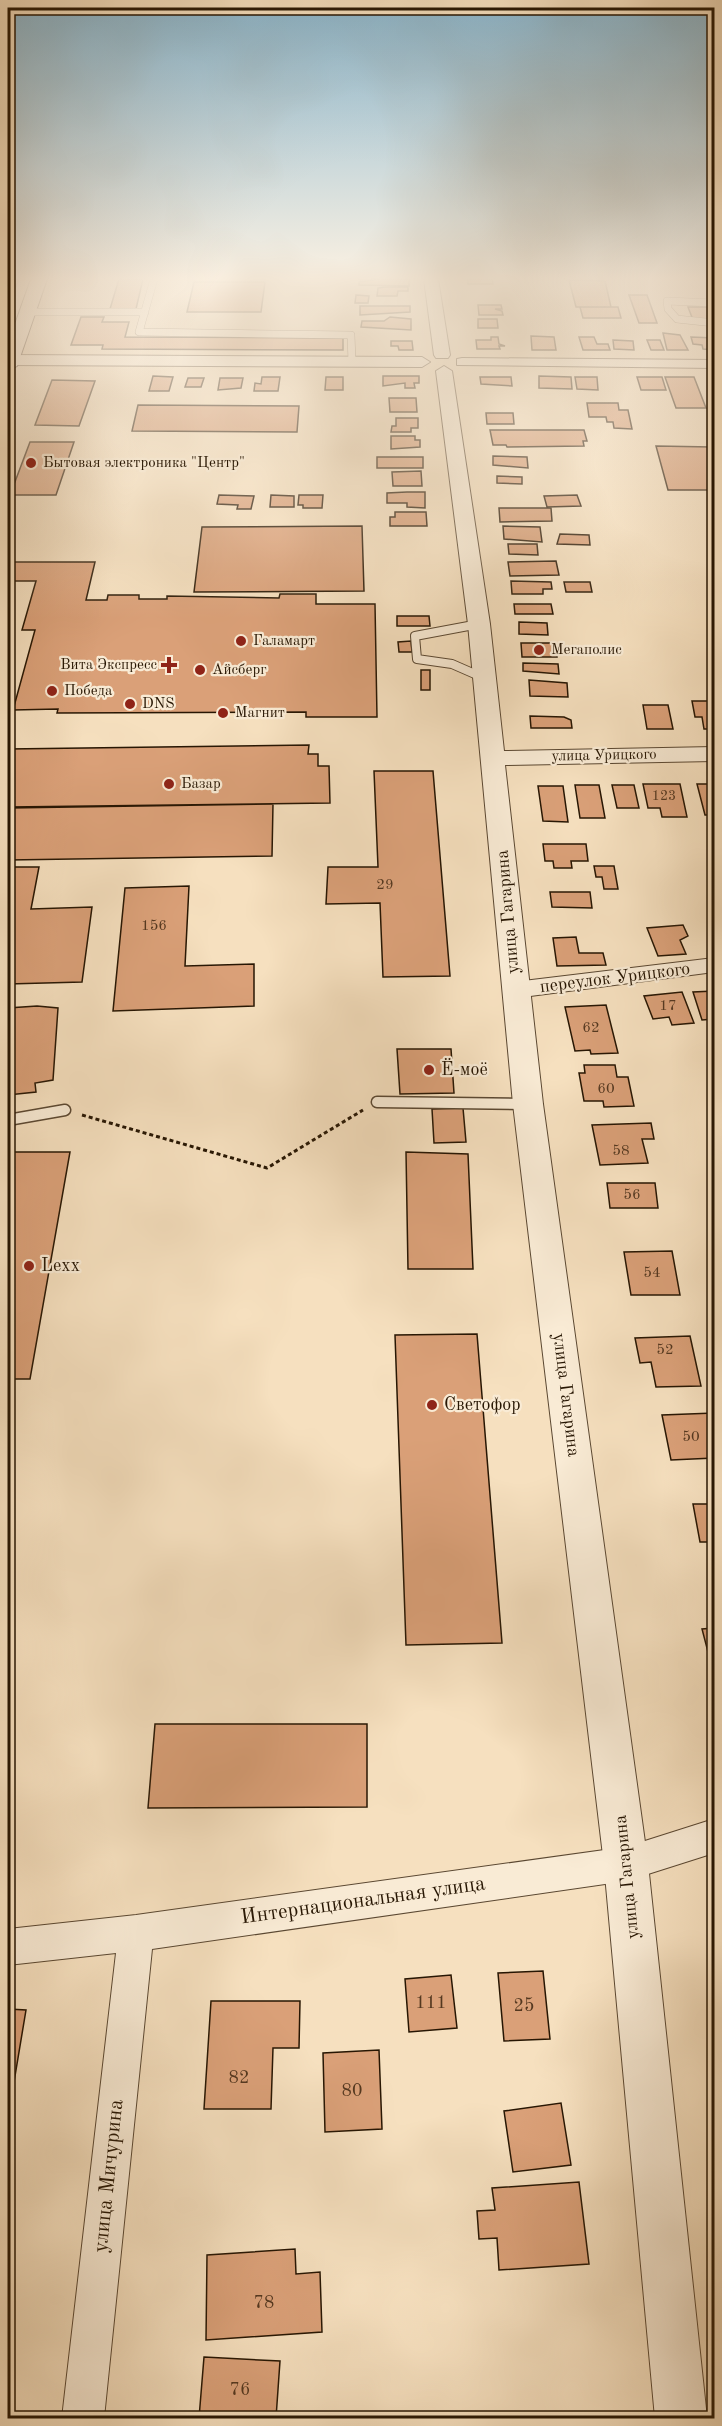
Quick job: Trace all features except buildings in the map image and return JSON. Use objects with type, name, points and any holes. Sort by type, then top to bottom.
[{"type":"street","name":"улица Гагарина","points":[[452,392],[479,624],[528,1104],[626,1864],[681,2418]]},
{"type":"street","name":"улица Урицкого","points":[[493,758],[714,754]]},
{"type":"street","name":"переулок Урицкого","points":[[515,990],[714,965]]},
{"type":"street","name":"Интернациональная улица","points":[[8,1947],[136,1933],[626,1864],[714,1836]]},
{"type":"street","name":"улица Мичурина","points":[[82,2418],[136,1933]]},
{"type":"lane","points":[[479,624],[415,636],[417,659],[452,664],[484,678]]},
{"type":"lane","points":[[377,1102],[528,1104]]},
{"type":"lane","points":[[8,1120],[65,1110]]},
{"type":"path","points":[[65,1110],[267,1168],[377,1102]]},
{"type":"place","name":"Бытовая электроника \"Центр\"","points":[[31,463]]},
{"type":"place","name":"Галамарт","points":[[241,641]]},
{"type":"place","name":"Мегаполис","points":[[539,650]]},
{"type":"place","name":"Вита Экспресс","points":[[169,665]]},
{"type":"place","name":"Айсберг","points":[[200,670]]},
{"type":"place","name":"Победа","points":[[52,691]]},
{"type":"place","name":"DNS","points":[[130,704]]},
{"type":"place","name":"Магнит","points":[[223,713]]},
{"type":"place","name":"Базар","points":[[169,784]]},
{"type":"place","name":"Ё-моё","points":[[429,1070]]},
{"type":"place","name":"Lexx","points":[[29,1266]]},
{"type":"place","name":"Светофор","points":[[432,1405]]}]
